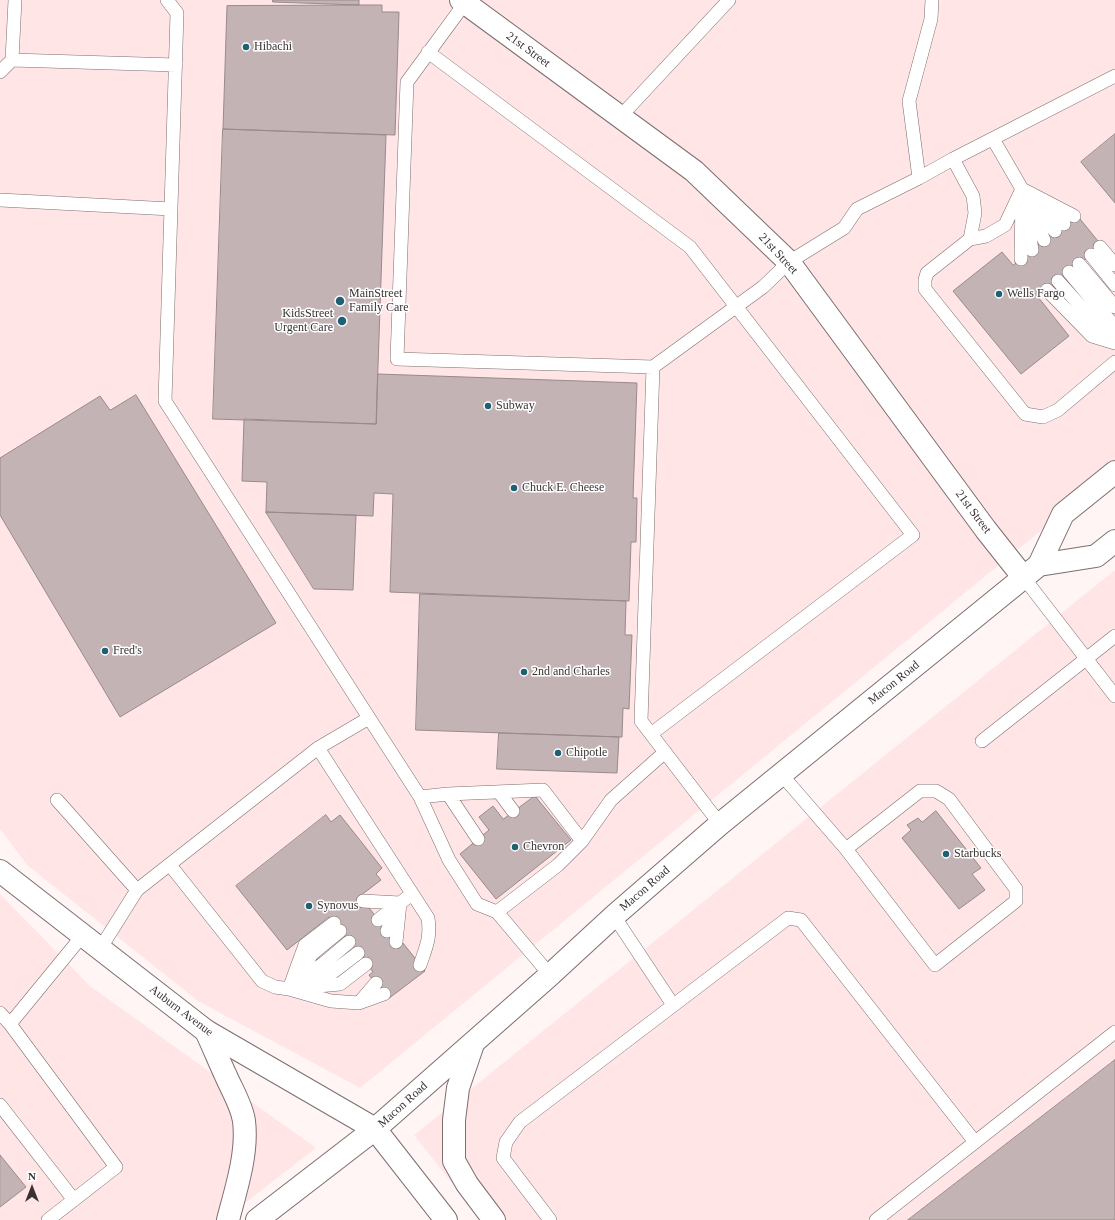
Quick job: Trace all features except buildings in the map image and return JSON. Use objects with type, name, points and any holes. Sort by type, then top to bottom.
[{"type":"main road","name":"21st Street","points":[[463,1],[694,171],[789,262],[986,530],[1031,572]]},
{"type":"main road","name":"Macon Road","points":[[257,1220],[375,1129],[550,975],[614,916],[720,824],[1031,572],[1063,514],[1115,472]]},
{"type":"main road","name":"Macon Road","points":[[1031,572],[1096,556],[1115,541]]},
{"type":"main road","name":"Auburn Avenue","points":[[0,871],[206,1032],[375,1129]]},
{"type":"main road","points":[[206,1032],[237,1100],[244,1120],[243,1150],[228,1220]]},
{"type":"main road","points":[[474,1042],[458,1088],[454,1120],[454,1161],[467,1184],[494,1220]]},
{"type":"main road","points":[[375,1129],[446,1220]]},
{"type":"lane","points":[[0,72],[12,60],[15,0]]},
{"type":"lane","points":[[167,0],[177,13],[165,401],[420,797],[449,860],[477,904],[497,912],[550,975]]},
{"type":"lane","points":[[620,117],[729,0]]},
{"type":"lane","points":[[919,178],[909,101],[931,19],[932,0]]},
{"type":"lane","points":[[463,1],[407,82],[398,359],[653,367],[763,287],[789,262],[844,228],[857,209],[1115,76]]},
{"type":"lane","points":[[428,52],[690,247],[912,535],[651,734]]},
{"type":"lane","points":[[12,60],[176,65]]},
{"type":"lane","points":[[993,139],[1022,189],[1044,240]]},
{"type":"lane","points":[[953,159],[973,196],[975,213],[970,239]]},
{"type":"lane","points":[[1022,189],[1064,224],[1022,189]]},
{"type":"lane","points":[[1022,189],[1005,224],[986,236],[970,239],[927,273],[925,289],[1026,414],[1043,417],[1058,410],[1115,362]]},
{"type":"lane","points":[[1022,189],[1032,250]]},
{"type":"lane","points":[[1021,259],[1022,189]]},
{"type":"lane","points":[[0,200],[171,209]]},
{"type":"lane","points":[[1115,265],[1095,251],[1115,285]]},
{"type":"lane","points":[[1115,308],[1074,268],[1115,327]]},
{"type":"lane","points":[[1058,281],[1102,330],[1115,338]]},
{"type":"lane","points":[[1047,290],[1092,336],[1115,342]]},
{"type":"lane","points":[[653,367],[641,721],[720,824]]},
{"type":"lane","points":[[1031,572],[1086,658],[1115,696]]},
{"type":"lane","points":[[982,741],[1115,636]]},
{"type":"lane","points":[[100,949],[137,890],[318,748],[369,718]]},
{"type":"lane","points":[[318,748],[428,918],[430,928],[429,938],[420,965]]},
{"type":"lane","points":[[497,912],[519,889],[554,860],[582,841],[611,800],[665,752]]},
{"type":"lane","points":[[781,774],[846,850],[935,965],[1016,901],[1016,889],[950,799],[936,791],[920,791],[846,850]]},
{"type":"lane","points":[[420,797],[448,794],[543,790],[582,841]]},
{"type":"lane","points":[[499,792],[513,811]]},
{"type":"lane","points":[[448,794],[478,839]]},
{"type":"lane","points":[[57,800],[137,890]]},
{"type":"lane","points":[[170,865],[262,981],[275,987],[288,989],[331,1001],[359,1003],[384,994]]},
{"type":"lane","points":[[400,903],[371,910],[400,903],[412,894]]},
{"type":"lane","points":[[387,931],[400,903]]},
{"type":"lane","points":[[396,942],[400,903]]},
{"type":"lane","points":[[614,916],[674,1005]]},
{"type":"lane","points":[[550,1220],[503,1158],[506,1142],[520,1122],[788,918],[801,920],[975,1142]]},
{"type":"lane","points":[[288,989],[312,954],[337,927]]},
{"type":"lane","points":[[10,1024],[83,935]]},
{"type":"lane","points":[[288,989],[324,963],[349,942]]},
{"type":"lane","points":[[412,955],[426,949]]},
{"type":"lane","points":[[288,989],[333,972],[358,953]]},
{"type":"lane","points":[[288,989],[340,984],[366,964]]},
{"type":"lane","points":[[359,1003],[376,983]]},
{"type":"lane","points":[[0,1013],[10,1024],[116,1167],[48,1220]]},
{"type":"lane","points":[[876,1220],[1115,1032]]},
{"type":"lane","points":[[0,1105],[74,1200]]},
{"type":"shaded area","points":[[0,0],[1115,0],[1115,470],[360,1088],[198,1001],[27,865],[0,829]]},
{"type":"shaded area","points":[[1115,570],[1115,1220],[481,1220],[414,1135]]},
{"type":"shaded area","points":[[0,894],[90,986],[316,1148],[223,1220],[0,1220]]},
{"type":"place","name":"Hibachi","points":[[246,47]]},
{"type":"place","name":"Wells Fargo","points":[[999,294]]},
{"type":"place","name":"MainStreet Family Care","points":[[340,301]]},
{"type":"place","name":"KidsStreet Urgent Care","points":[[342,321]]},
{"type":"place","name":"Subway","points":[[488,406]]},
{"type":"place","name":"Chuck E. Cheese","points":[[514,488]]},
{"type":"place","name":"Fred's","points":[[105,651]]},
{"type":"place","name":"2nd and Charles","points":[[524,672]]},
{"type":"place","name":"Chipotle","points":[[558,753]]},
{"type":"place","name":"Chevron","points":[[515,847]]},
{"type":"place","name":"Starbucks","points":[[946,854]]},
{"type":"place","name":"Synovus","points":[[309,906]]}]
